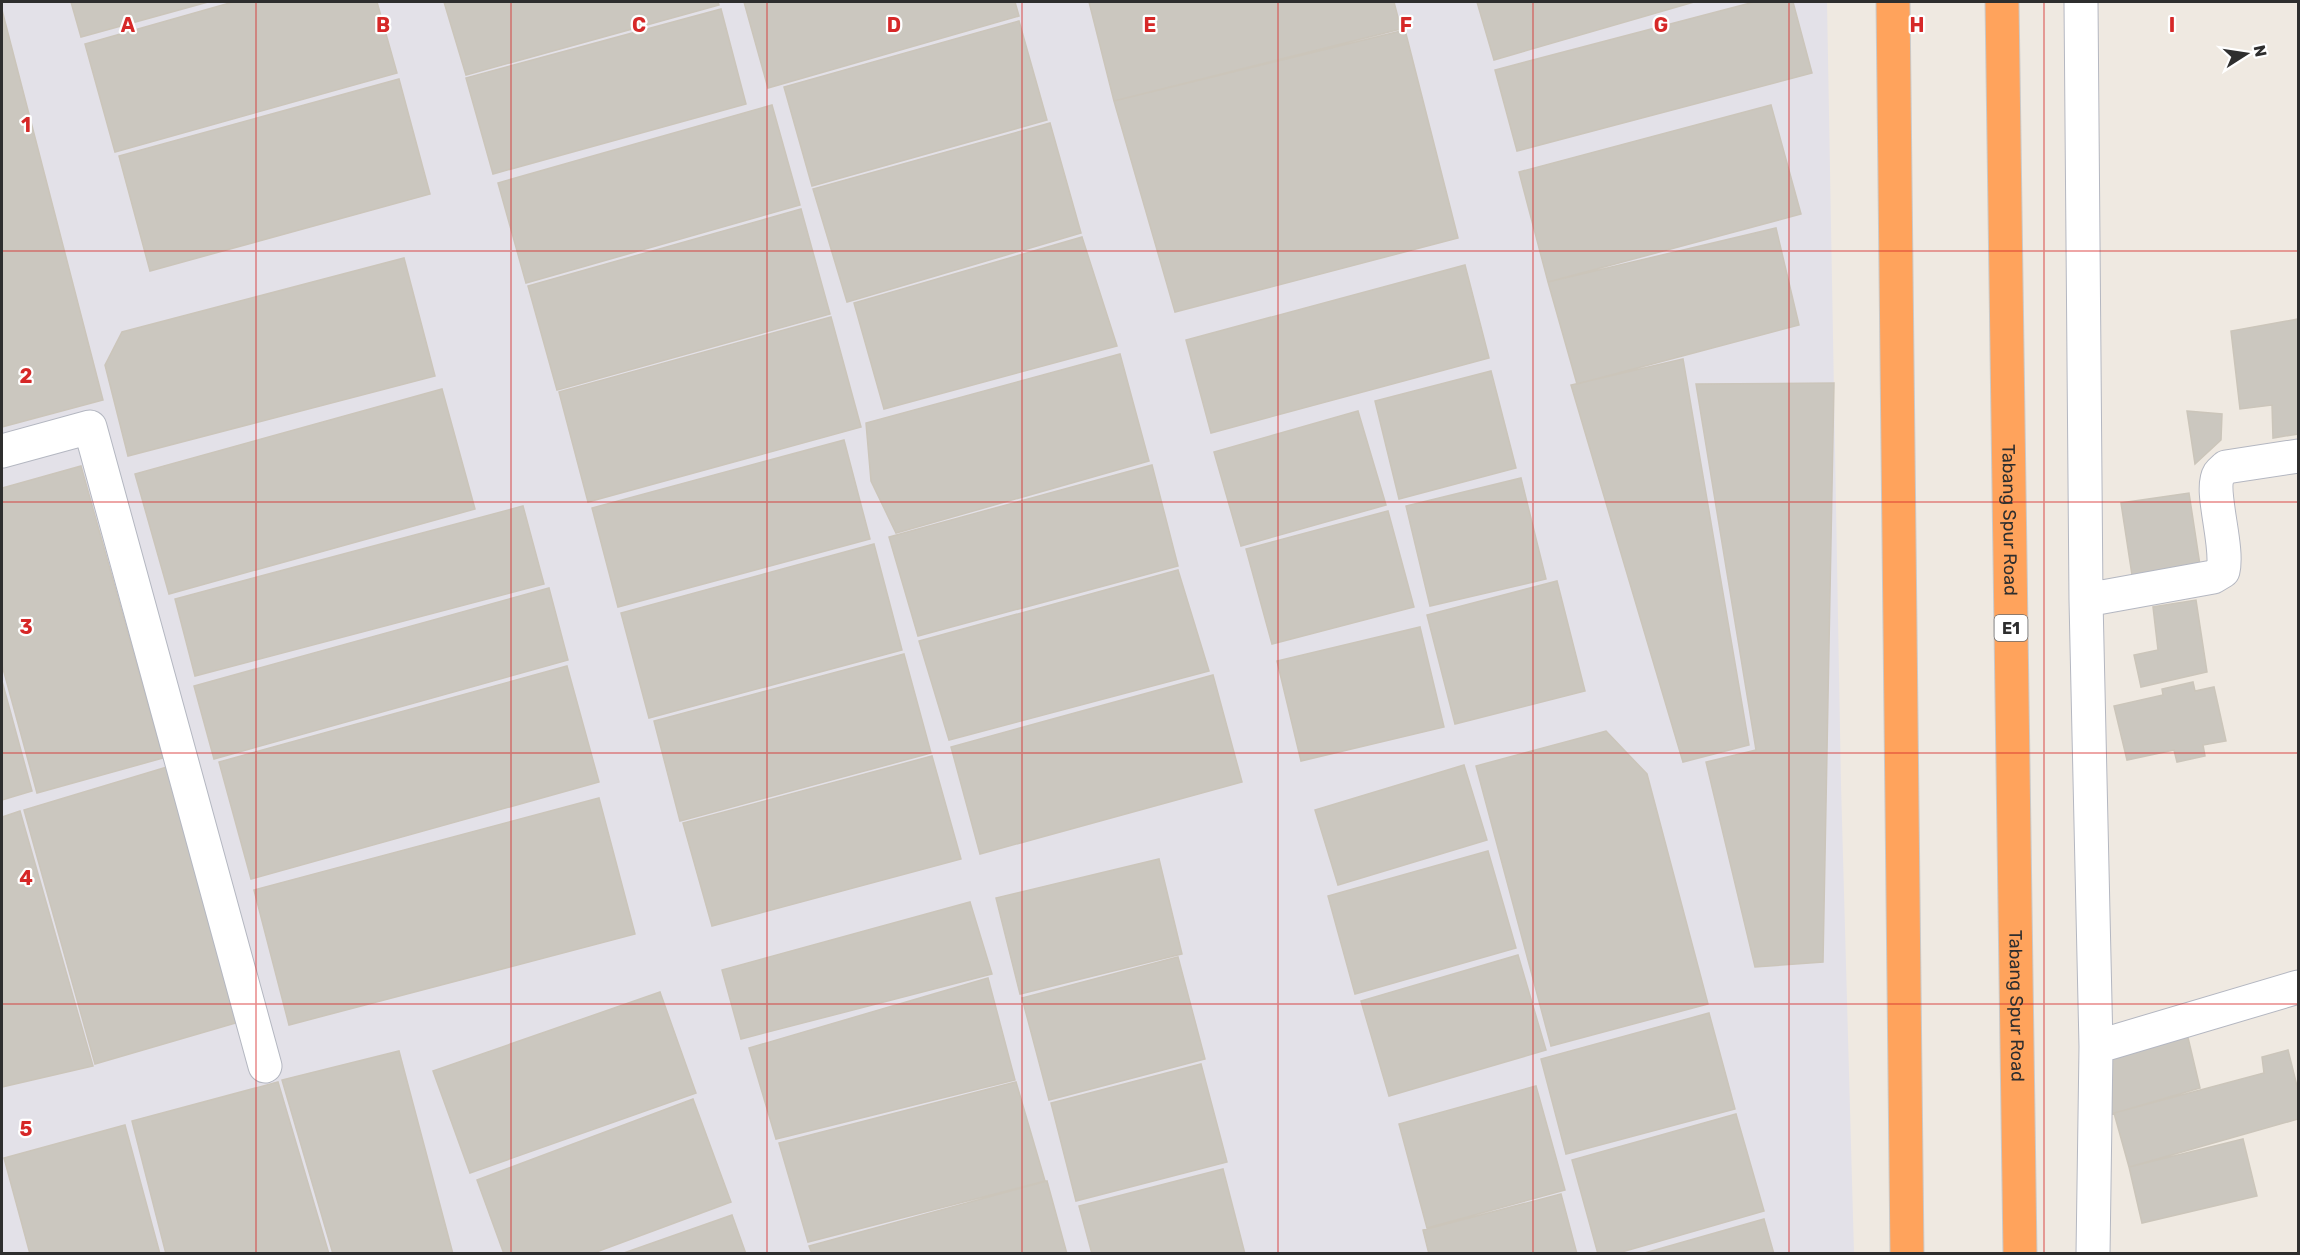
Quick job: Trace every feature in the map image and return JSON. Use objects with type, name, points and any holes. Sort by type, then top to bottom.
[{"type":"highway","points":[[1893,2],[1907,1254]]},
{"type":"highway","name":"Tabang Spur Road","points":[[2002,2],[2020,1254]]},
{"type":"street","points":[[2080,2],[2086,600],[2096,1047],[2093,1254]]},
{"type":"street","points":[[2,451],[90,427],[265,1066]]},
{"type":"street","points":[[2086,600],[2213,578],[2223,570],[2226,558],[2217,491],[2218,475],[2226,467],[2298,456]]},
{"type":"street","points":[[2096,1047],[2298,987]]},
{"type":"shaded area","points":[[2,2],[1827,2],[1841,785],[1854,1253],[2,1254]]},
{"type":"building","points":[[71,2],[208,2],[81,37]]},
{"type":"building","points":[[233,2],[377,2],[397,73],[115,152],[85,44]]},
{"type":"building","points":[[444,2],[718,2],[719,5],[466,75]]},
{"type":"building","points":[[744,2],[1015,2],[1019,16],[768,88]]},
{"type":"building","points":[[1089,2],[1394,2],[1401,29],[1114,101]]},
{"type":"building","points":[[1477,2],[1694,2],[1494,60]]},
{"type":"building","points":[[1754,2],[1793,2],[1812,73],[1517,151],[1495,70]]},
{"type":"building","points":[[721,9],[746,104],[493,174],[466,78]]},
{"type":"building","points":[[2,10],[103,400],[2,427]]},
{"type":"building","points":[[1019,21],[1047,120],[812,186],[784,87]]},
{"type":"building","points":[[1405,30],[1458,238],[1175,312],[1114,101]]},
{"type":"building","points":[[399,79],[430,194],[150,271],[119,156]]},
{"type":"building","points":[[772,105],[800,205],[526,283],[498,183]]},
{"type":"building","points":[[1771,105],[1801,214],[1548,282],[1519,172]]},
{"type":"building","points":[[1050,123],[1081,233],[847,302],[813,189]]},
{"type":"building","points":[[801,209],[830,314],[557,390],[528,286]]},
{"type":"building","points":[[1776,228],[1799,325],[1577,384],[1548,282]]},
{"type":"building","points":[[1082,237],[1117,346],[884,409],[854,303]]},
{"type":"building","points":[[404,258],[435,376],[128,456],[105,365],[122,332]]},
{"type":"building","points":[[1465,265],[1489,358],[1211,433],[1186,340]]},
{"type":"building","points":[[831,317],[861,427],[588,502],[559,392]]},
{"type":"building","points":[[2298,319],[2298,434],[2273,438],[2272,405],[2240,409],[2231,331]]},
{"type":"building","points":[[1120,354],[1149,461],[896,533],[871,481],[866,423]]},
{"type":"building","points":[[1683,359],[1749,745],[1683,762],[1571,385]]},
{"type":"building","points":[[1491,371],[1516,468],[1399,499],[1375,401]]},
{"type":"building","points":[[1834,383],[1823,962],[1755,967],[1706,762],[1756,750],[1696,384]]},
{"type":"building","points":[[442,389],[475,509],[169,594],[135,474]]},
{"type":"building","points":[[1358,411],[1386,505],[1241,546],[1214,452]]},
{"type":"building","points":[[2187,411],[2222,414],[2221,440],[2195,464]]},
{"type":"building","points":[[844,440],[870,539],[618,607],[592,508]]},
{"type":"building","points":[[1152,465],[1178,566],[918,636],[889,537]]},
{"type":"building","points":[[81,466],[163,758],[37,793],[2,665],[2,488]]},
{"type":"building","points":[[1521,478],[1546,579],[1430,606],[1406,506]]},
{"type":"building","points":[[2189,493],[2200,565],[2132,575],[2121,503]]},
{"type":"building","points":[[523,506],[544,584],[195,676],[175,599]]},
{"type":"building","points":[[1388,511],[1414,607],[1272,644],[1246,549]]},
{"type":"building","points":[[874,544],[902,650],[649,718],[621,613]]},
{"type":"building","points":[[1178,570],[1209,671],[949,740],[919,641]]},
{"type":"building","points":[[1557,581],[1585,691],[1455,724],[1427,615]]},
{"type":"building","points":[[549,588],[568,660],[214,759],[194,686]]},
{"type":"building","points":[[2196,600],[2207,672],[2141,687],[2134,655],[2158,650],[2153,607]]},
{"type":"building","points":[[1420,627],[1444,727],[1301,761],[1277,661]]},
{"type":"building","points":[[904,654],[931,753],[680,821],[654,721]]},
{"type":"building","points":[[567,666],[599,782],[251,879],[219,762]]},
{"type":"building","points":[[1213,675],[1242,782],[980,854],[951,747]]},
{"type":"building","points":[[2,681],[32,791],[2,800]]},
{"type":"building","points":[[2193,682],[2195,691],[2214,687],[2226,741],[2203,745],[2205,756],[2177,762],[2174,750],[2127,760],[2114,706],[2163,695],[2162,689]]},
{"type":"building","points":[[1606,731],[1647,774],[1708,1004],[1551,1046],[1476,766]]},
{"type":"building","points":[[932,756],[961,859],[712,926],[683,823]]},
{"type":"building","points":[[1464,765],[1487,840],[1338,885],[1315,810]]},
{"type":"building","points":[[167,767],[239,1022],[95,1064],[24,810]]},
{"type":"building","points":[[599,798],[635,934],[289,1025],[254,890]]},
{"type":"building","points":[[20,811],[93,1066],[2,1087],[2,817]]},
{"type":"building","points":[[1488,851],[1516,948],[1355,994],[1328,896]]},
{"type":"building","points":[[1159,859],[1182,954],[1020,994],[996,898]]},
{"type":"building","points":[[970,902],[992,974],[741,1039],[722,970]]},
{"type":"building","points":[[1518,955],[1546,1050],[1389,1096],[1361,1001]]},
{"type":"building","points":[[1178,957],[1205,1059],[1049,1100],[1022,998]]},
{"type":"building","points":[[988,978],[1015,1080],[776,1139],[749,1048]]},
{"type":"building","points":[[660,992],[696,1093],[470,1173],[433,1071]]},
{"type":"building","points":[[1709,1013],[1735,1109],[1566,1154],[1541,1059]]},
{"type":"building","points":[[2185,1025],[2200,1088],[2101,1117],[2101,1051]]},
{"type":"building","points":[[2288,1050],[2298,1090],[2298,1119],[2129,1167],[2114,1113],[2264,1073],[2262,1057]]},
{"type":"building","points":[[399,1051],[453,1254],[333,1254],[282,1080]]},
{"type":"building","points":[[1201,1064],[1227,1162],[1076,1201],[1051,1103]]},
{"type":"building","points":[[278,1082],[329,1254],[166,1254],[132,1121]]},
{"type":"building","points":[[1016,1082],[1045,1181],[808,1242],[779,1143]]},
{"type":"building","points":[[1536,1086],[1565,1190],[1427,1228],[1399,1124]]},
{"type":"building","points":[[693,1099],[731,1202],[591,1254],[504,1254],[477,1180]]},
{"type":"building","points":[[1736,1114],[1764,1211],[1615,1254],[1598,1254],[1572,1160]]},
{"type":"building","points":[[125,1125],[160,1254],[30,1254],[4,1158]]},
{"type":"building","points":[[2243,1139],[2257,1196],[2142,1223],[2129,1167]]},
{"type":"building","points":[[1223,1169],[1245,1254],[1092,1254],[1079,1206]]},
{"type":"building","points":[[1047,1181],[1067,1254],[812,1254],[809,1246]]},
{"type":"building","points":[[1561,1194],[1577,1254],[1429,1254],[1423,1230]]},
{"type":"building","points":[[732,1215],[746,1254],[621,1254]]},
{"type":"building","points":[[1764,1219],[1774,1254],[1641,1254]]}]
